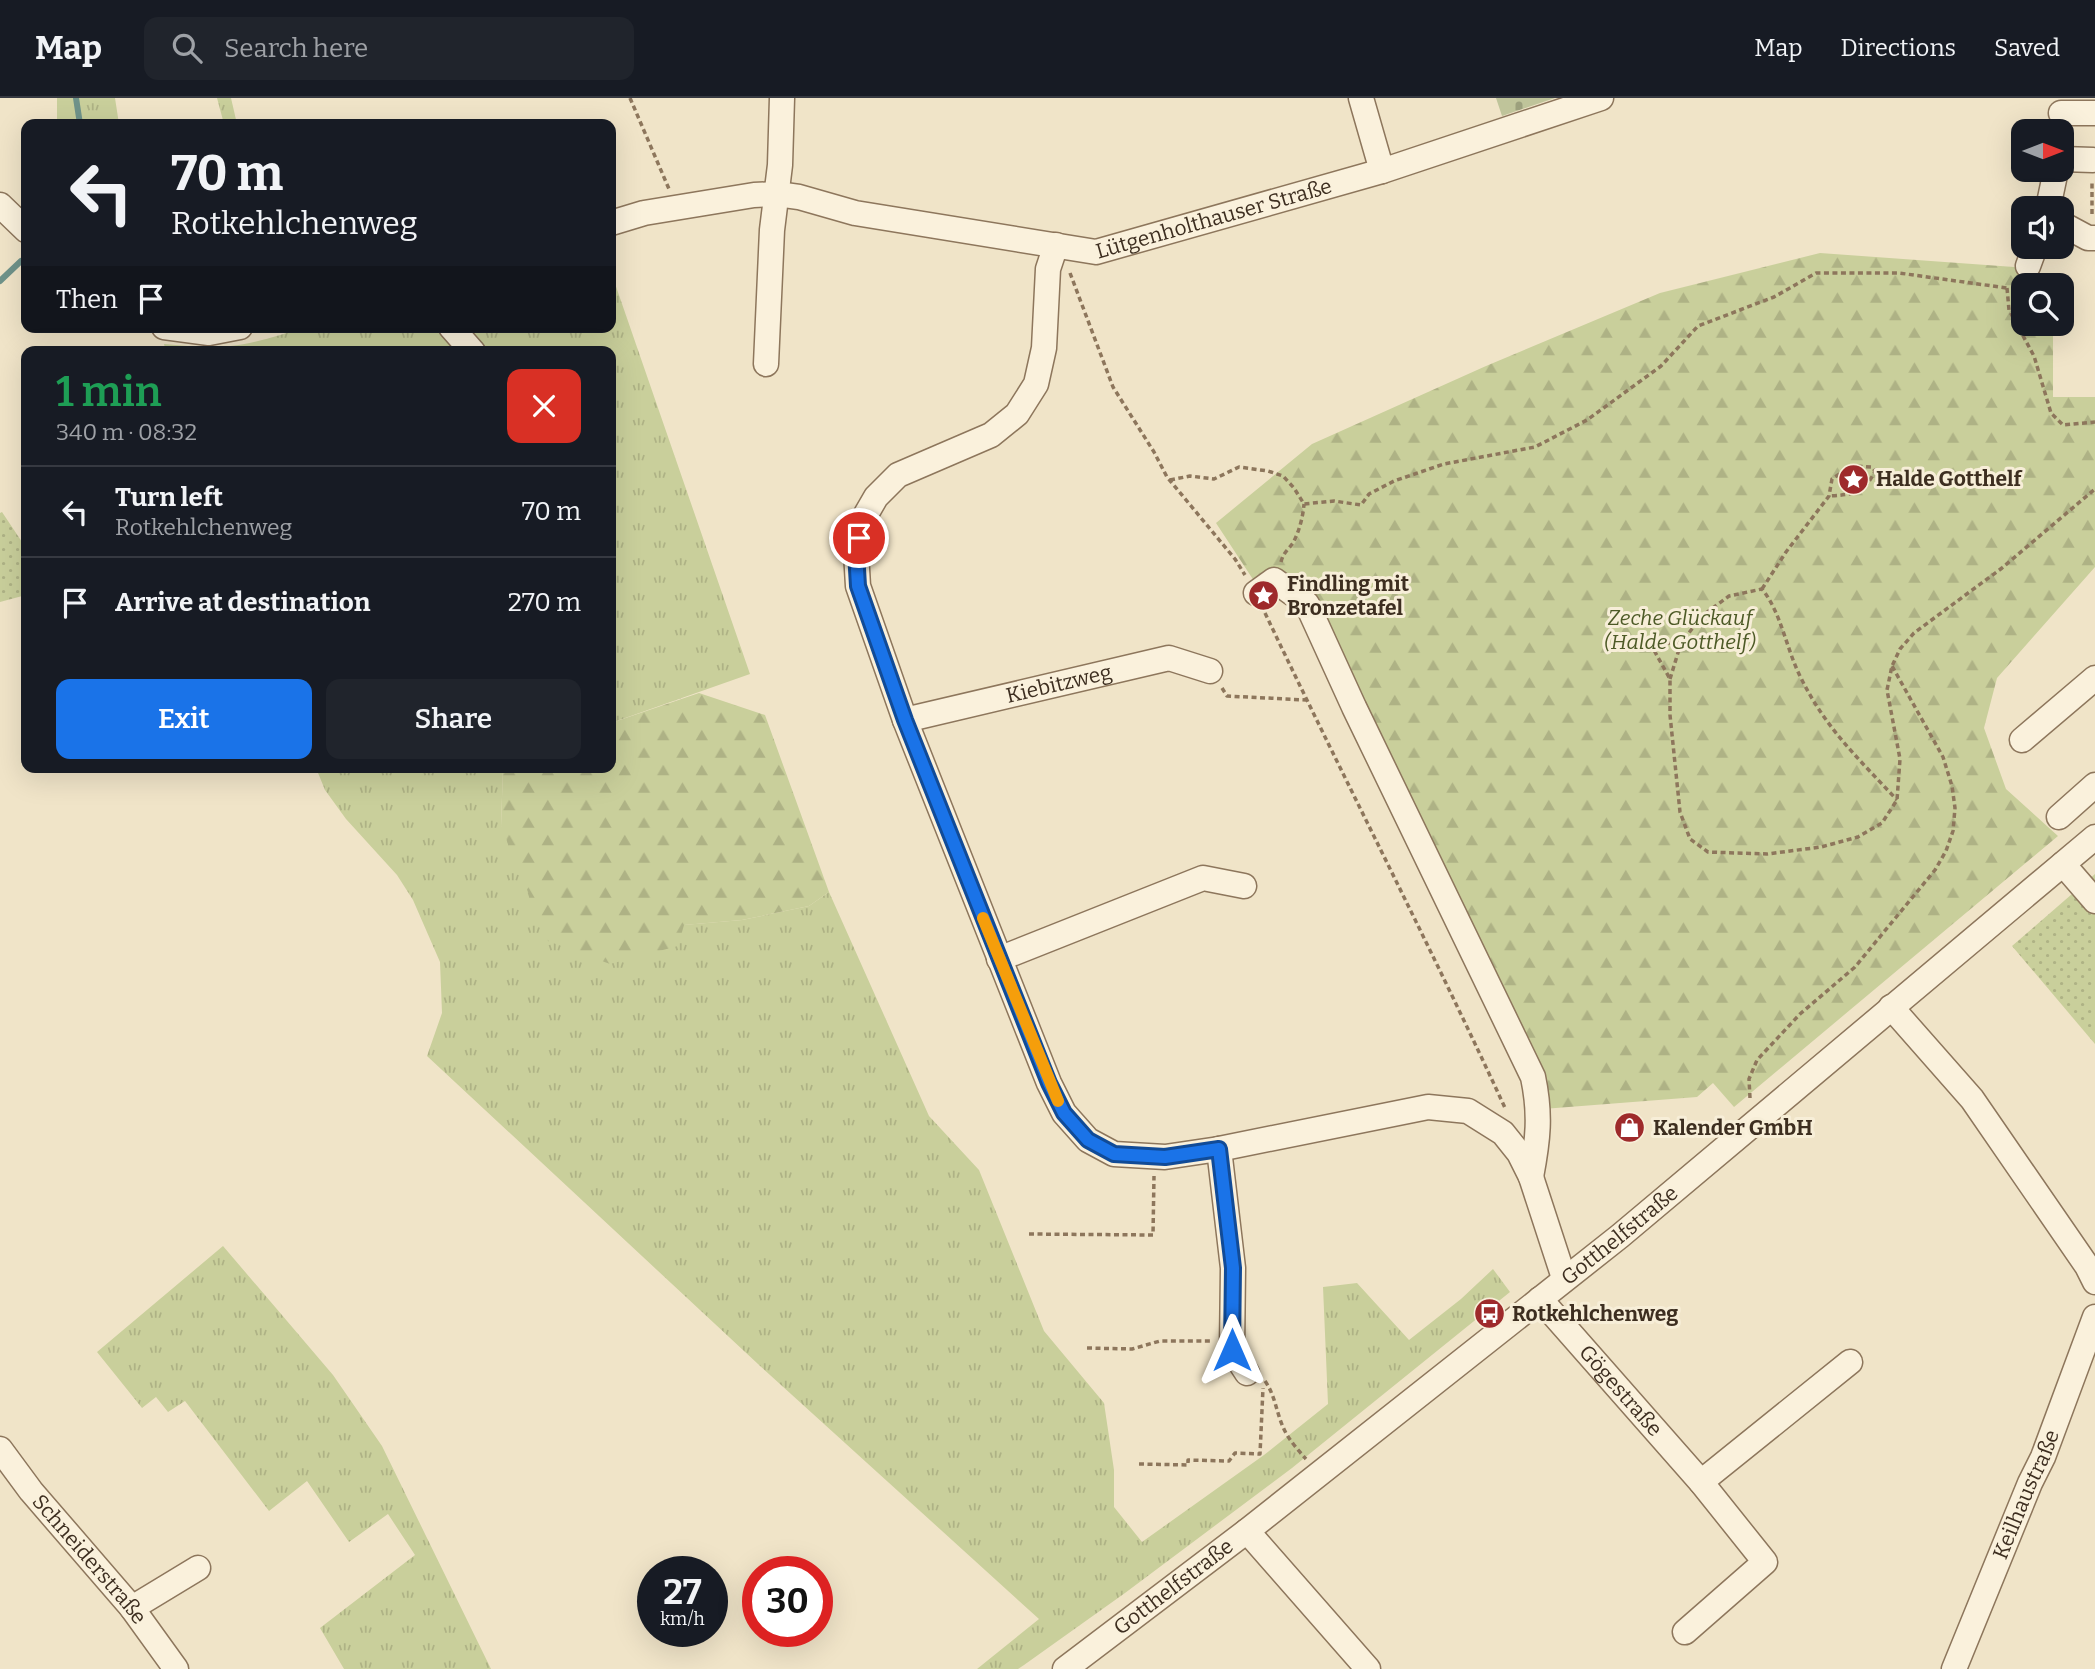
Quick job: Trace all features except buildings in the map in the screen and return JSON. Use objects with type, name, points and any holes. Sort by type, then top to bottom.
[{"type":"street","points":[[766,364],[782,98]]},
{"type":"street","points":[[1361,98],[1382,171]]},
{"type":"street","name":"Lütgenholthauser Straße","points":[[616,221],[677,207],[776,194],[799,197],[855,213],[1096,252],[1382,171],[1601,98]]},
{"type":"street","points":[[2061,114],[2095,113]]},
{"type":"street","points":[[2074,159],[2093,160]]},
{"type":"street","points":[[0,205],[21,225]]},
{"type":"street","points":[[2074,229],[2093,238]]},
{"type":"street","points":[[1056,245],[1048,270],[1044,348],[1036,384],[1017,414],[991,435],[898,475],[876,497],[862,523],[856,552],[858,586],[905,720],[1049,1083],[1064,1113],[1088,1140],[1114,1154],[1165,1157],[1219,1149],[1427,1107],[1468,1111],[1503,1133],[1519,1153],[1531,1177],[1564,1278]]},
{"type":"street","points":[[1265,587],[1307,604],[1533,1077],[1538,1099],[1539,1132],[1531,1177]]},
{"type":"street","name":"Kiebitzweg","points":[[905,720],[1169,658],[1210,671]]},
{"type":"street","points":[[2022,740],[2095,678]]},
{"type":"street","points":[[2059,817],[2095,785]]},
{"type":"street","name":"Gotthelfstraße","points":[[1065,1669],[1247,1531],[1620,1236],[2095,837]]},
{"type":"street","points":[[2063,864],[2095,901]]},
{"type":"street","points":[[999,959],[1203,878],[1244,886]]},
{"type":"street","points":[[1891,1007],[1972,1099],[2087,1266],[2095,1282]]},
{"type":"street","points":[[1219,1149],[1233,1268],[1232,1350],[1255,1376]]},
{"type":"street","name":"Gögestraße","points":[[1541,1299],[1701,1482],[1765,1562],[1685,1632]]},
{"type":"street","name":"Keilhaustraße","points":[[1954,1669],[2043,1457],[2095,1317]]},
{"type":"street","points":[[1701,1482],[1850,1362]]},
{"type":"street","name":"Schneiderstraße","points":[[0,1449],[31,1491],[132,1608],[176,1669]]},
{"type":"street","points":[[1247,1531],[1368,1669]]},
{"type":"street","points":[[132,1608],[198,1568]]},
{"type":"path","points":[[629,98],[677,207]]},
{"type":"path","points":[[2093,160],[2093,238]]},
{"type":"path","points":[[1056,245],[1084,305],[1113,387],[1170,480],[1235,559],[1265,587],[1306,700],[1453,995],[1511,1121]]},
{"type":"path","points":[[1304,504],[1334,501],[1361,505],[1369,494],[1394,481],[1444,464],[1535,447],[1587,420],[1661,366],[1698,326],[1774,297],[1816,273],[1899,273],[2007,288],[2009,310],[2034,356],[2051,413],[2063,425],[2095,422]]},
{"type":"path","points":[[1829,496],[1850,495],[1869,484],[1875,471],[1872,467],[1850,466],[1832,480],[1829,496],[1786,552],[1762,589],[1729,596],[1702,616],[1681,643],[1670,679],[1670,715],[1680,812],[1690,839],[1708,852],[1767,854],[1821,847],[1858,837],[1882,823],[1898,800],[1900,759],[1887,690],[1892,666],[1900,649],[1914,633],[2002,568],[2095,489]]},
{"type":"path","points":[[1170,480],[1189,476],[1214,479],[1239,467],[1283,476],[1294,488],[1304,504],[1299,528],[1292,544],[1283,554],[1280,568],[1265,587]]},
{"type":"path","points":[[1762,589],[1770,600],[1799,676],[1820,714],[1835,734],[1898,800]]},
{"type":"path","points":[[1617,636],[1650,643],[1681,643]]},
{"type":"path","points":[[1650,643],[1670,679]]},
{"type":"path","points":[[1751,1125],[1749,1079],[1757,1060],[1800,1014],[1855,967],[1935,870],[1953,831],[1955,808],[1952,786],[1943,757],[1892,666]]},
{"type":"path","points":[[1210,671],[1227,696],[1306,700]]},
{"type":"path","points":[[1029,1234],[1153,1235],[1154,1156]]},
{"type":"path","points":[[1087,1348],[1132,1349],[1160,1341],[1209,1341]]},
{"type":"path","points":[[1255,1376],[1273,1393],[1284,1430],[1302,1454]]},
{"type":"path","points":[[1139,1464],[1188,1465],[1188,1460],[1229,1461],[1235,1453],[1260,1454],[1255,1376]]},
{"type":"green space","points":[[57,98],[115,98],[118,119],[57,119]]},
{"type":"green space","points":[[217,98],[231,98],[236,119],[223,119]]},
{"type":"green space","points":[[1496,98],[1555,98],[1502,116]]},
{"type":"green space","name":"Zeche Glückauf (Halde Gotthelf)","points":[[1820,253],[2014,267],[2031,273],[2011,273],[2011,336],[2053,336],[2053,397],[2095,397],[2095,567],[1997,678],[1984,728],[2006,789],[2058,836],[1734,1107],[1713,1083],[1697,1097],[1543,1109],[1311,599],[1256,584],[1216,523],[1312,444],[1486,366],[1660,293]]},
{"type":"green space","points":[[616,286],[750,674],[616,721],[616,346],[476,346],[462,333],[616,333]]},
{"type":"green space","points":[[286,333],[442,333],[450,346],[230,346]]},
{"type":"green space","points":[[2,512],[21,540],[21,596],[0,602]]},
{"type":"green space","points":[[699,693],[765,715],[829,892],[809,906],[742,920],[684,925],[678,946],[610,964],[548,941],[501,826],[503,773],[616,773],[616,721]]},
{"type":"green space","points":[[318,773],[503,773],[501,826],[683,925],[742,920],[809,906],[829,892],[929,1116],[979,1170],[1044,1331],[1104,1403],[1114,1470],[1114,1507],[1142,1542],[1264,1455],[1328,1404],[1323,1287],[1357,1283],[1409,1340],[1461,1299],[1493,1269],[1510,1292],[1292,1468],[1024,1665],[1018,1669],[977,1669],[1039,1619],[758,1364],[427,1056],[442,1013],[440,962],[413,900],[397,875],[346,819],[325,790]]},
{"type":"green space","points":[[2095,874],[2095,1044],[2012,946]]},
{"type":"green space","points":[[223,1246],[333,1375],[382,1446],[491,1669],[344,1669],[320,1628],[415,1555],[388,1514],[349,1542],[307,1481],[269,1511],[185,1401],[168,1412],[156,1397],[142,1408],[97,1352]]},
{"type":"waterway","points":[[76,98],[79,119]]},
{"type":"waterway","points":[[0,281],[21,261]]},
{"type":"slow traffic","points":[[983,918],[1058,1101]]},
{"type":"place","name":"Halde Gotthelf","points":[[1853,479]]},
{"type":"place","name":"Findling mit Bronzetafel","points":[[1264,596]]},
{"type":"place","name":"Kalender GmbH","points":[[1630,1128]]},
{"type":"place","name":"Rotkehlchenweg","points":[[1489,1314]]},
{"type":"route","points":[[859,538],[856,552],[858,586],[905,720],[1049,1083],[1064,1113],[1088,1140],[1114,1154],[1165,1157],[1219,1149],[1233,1268],[1232,1350]]}]
